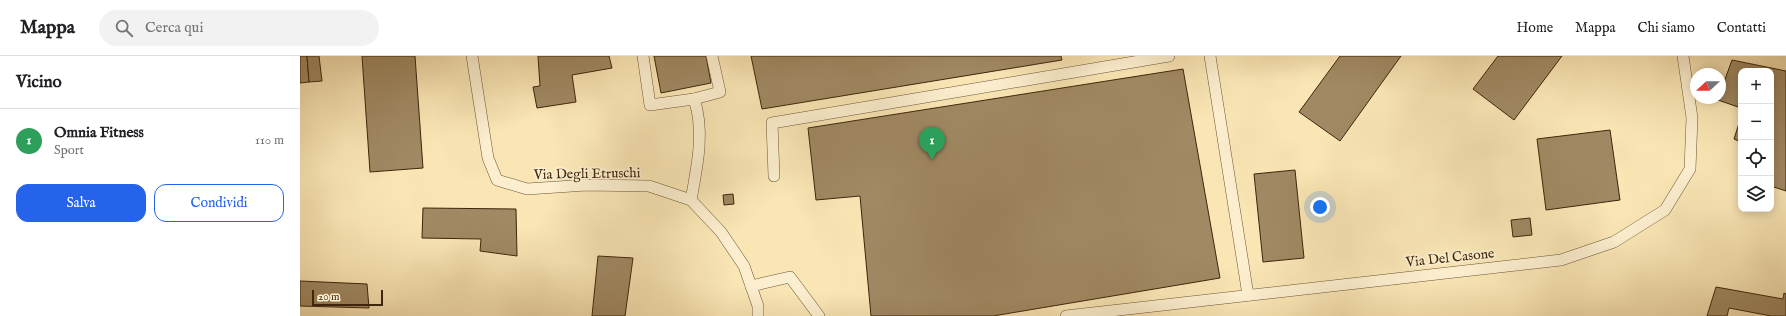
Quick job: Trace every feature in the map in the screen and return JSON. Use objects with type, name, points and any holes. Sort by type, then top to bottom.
[{"type":"lane","name":"Via Degli Etruschi","points":[[472,56],[488,158],[497,180],[527,189],[586,185],[649,186],[691,200],[721,232],[744,266],[758,306],[758,316]]},
{"type":"lane","points":[[643,56],[650,104],[694,99],[720,92],[712,56]]},
{"type":"lane","points":[[774,176],[772,123],[1169,56]]},
{"type":"lane","points":[[1210,56],[1248,295]]},
{"type":"lane","name":"Via Del Casone","points":[[1066,316],[1561,260],[1614,242],[1665,210],[1690,169],[1692,118],[1683,56]]},
{"type":"lane","points":[[691,200],[699,154],[698,110],[694,99]]},
{"type":"lane","points":[[751,286],[790,276],[819,316]]},
{"type":"building","points":[[300,56],[307,56],[309,82],[300,83]]},
{"type":"building","points":[[307,56],[319,56],[322,81],[309,82]]},
{"type":"building","points":[[362,56],[415,56],[423,168],[370,172]]},
{"type":"building","points":[[538,56],[609,56],[612,68],[572,75],[576,102],[537,108],[533,87],[540,86]]},
{"type":"building","points":[[654,56],[706,56],[711,83],[661,93]]},
{"type":"building","points":[[751,56],[1061,56],[1062,60],[762,109]]},
{"type":"building","points":[[1340,56],[1401,56],[1340,141],[1299,112]]},
{"type":"building","points":[[1498,56],[1562,56],[1514,120],[1473,89]]},
{"type":"building","points":[[1732,60],[1771,68],[1738,68],[1738,107],[1726,103],[1726,76]]},
{"type":"building","points":[[1183,69],[1220,278],[993,316],[871,316],[860,196],[816,200],[808,128]]},
{"type":"building","points":[[1774,69],[1786,71],[1786,191],[1774,187]]},
{"type":"building","points":[[1738,126],[1738,141],[1734,139]]},
{"type":"building","points":[[1610,130],[1620,200],[1546,210],[1537,139]]},
{"type":"building","points":[[1295,170],[1304,258],[1263,262],[1254,174]]},
{"type":"building","points":[[733,194],[734,204],[724,205],[723,195]]},
{"type":"building","points":[[423,208],[516,209],[517,256],[480,251],[481,239],[422,238]]},
{"type":"building","points":[[1530,218],[1532,235],[1513,237],[1511,220]]},
{"type":"building","points":[[598,256],[633,258],[625,316],[592,316]]},
{"type":"building","points":[[300,281],[367,284],[369,308],[300,306]]},
{"type":"building","points":[[1716,287],[1783,299],[1784,293],[1786,294],[1786,316],[1771,316],[1729,308],[1727,316],[1707,316]]},
{"type":"place","name":"Omnia Fitness","points":[[932,160]]}]
